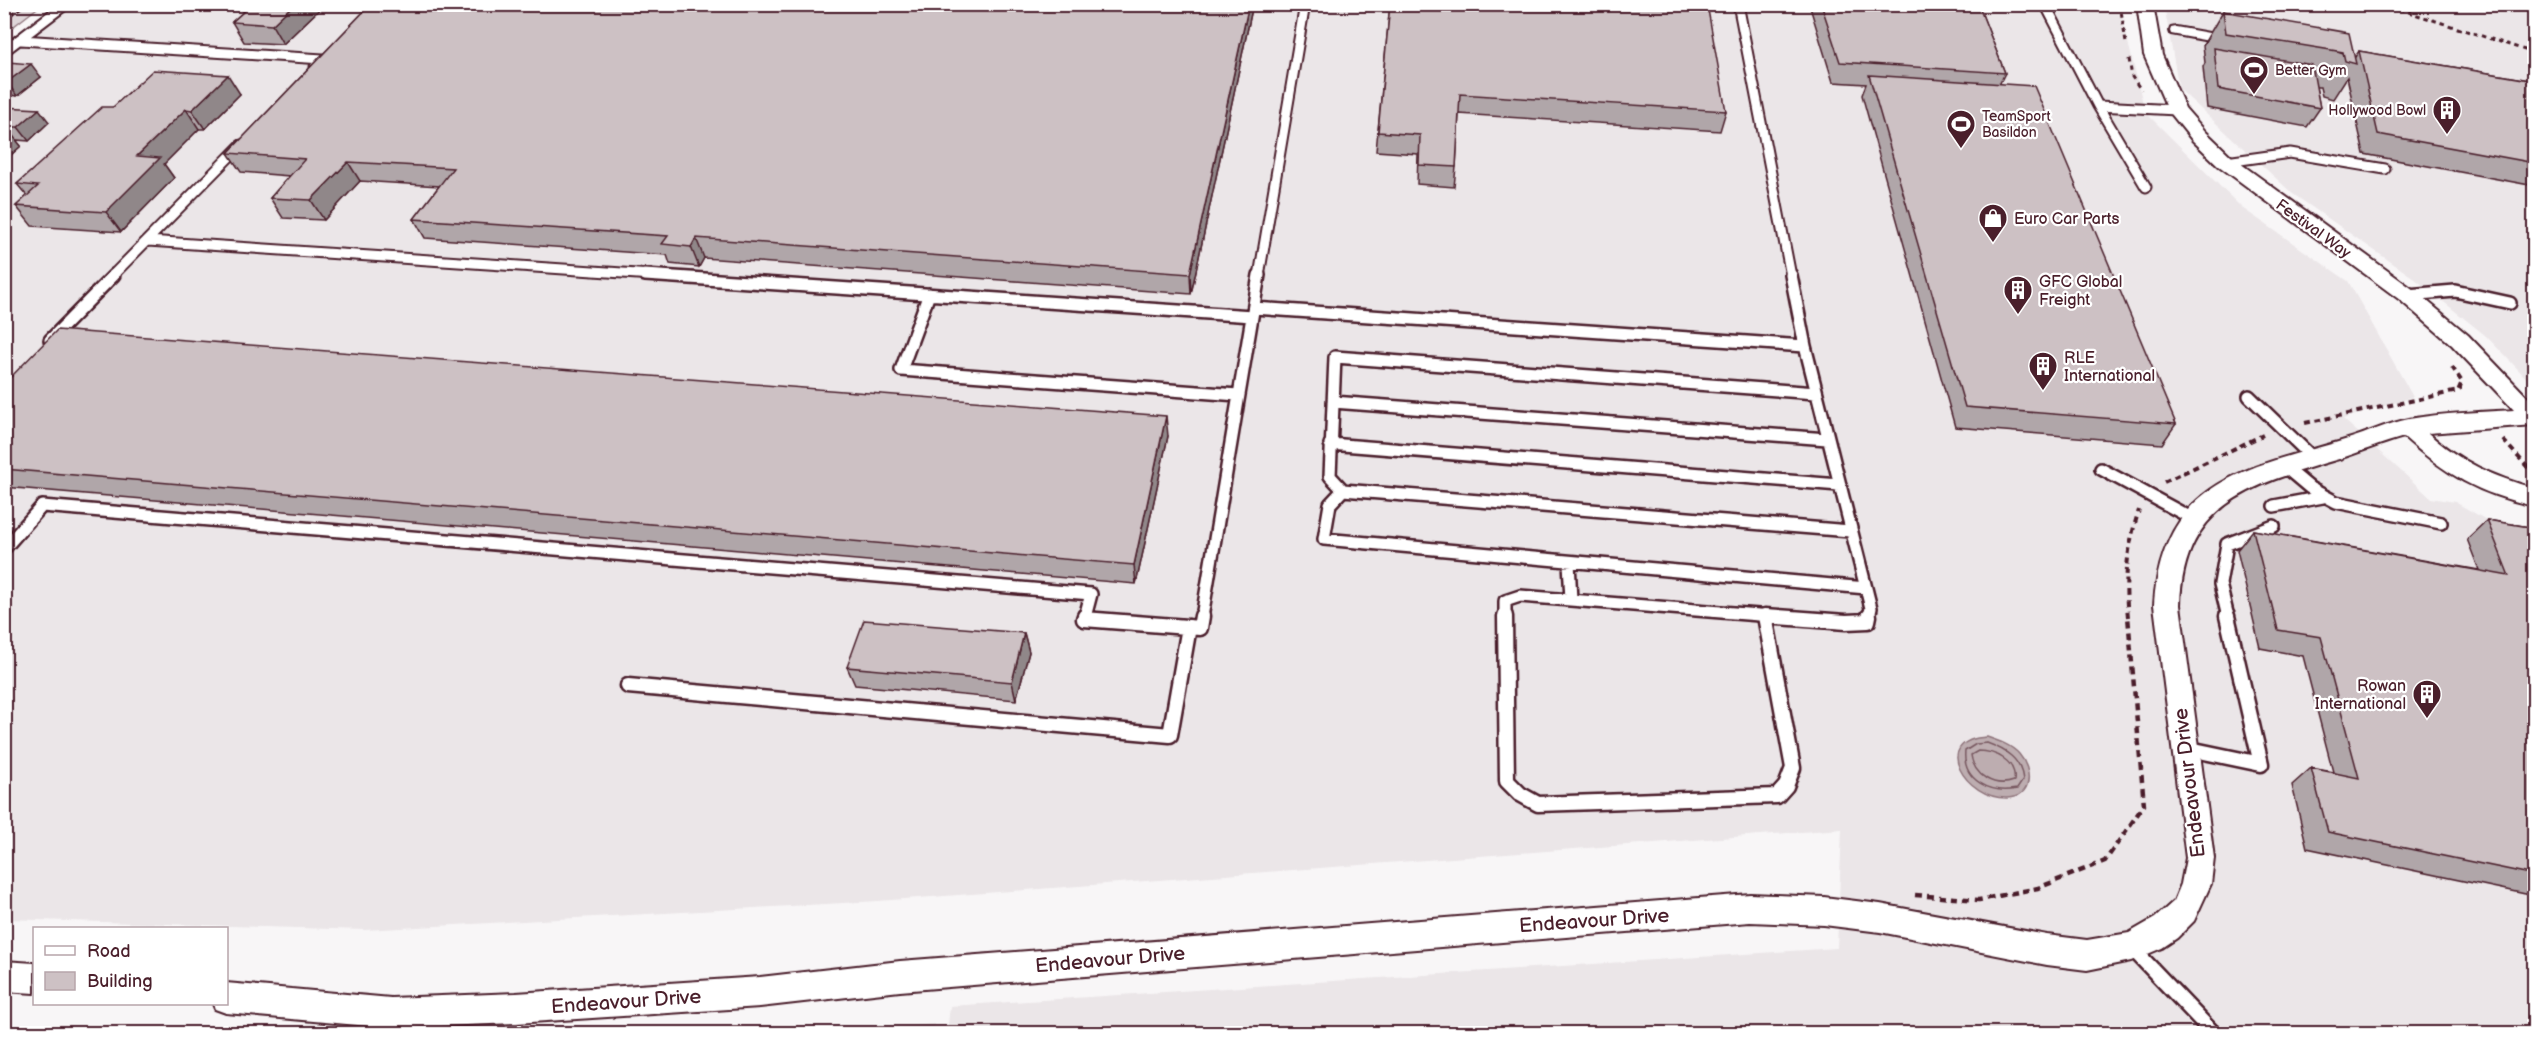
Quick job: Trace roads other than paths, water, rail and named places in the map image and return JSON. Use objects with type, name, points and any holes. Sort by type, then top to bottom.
[{"type":"street","name":"Festival Way","points":[[2145,4],[2154,55],[2177,110],[2226,162],[2407,295],[2460,340],[2534,417]]},
{"type":"street","points":[[2176,31],[2246,43]]},
{"type":"street","name":"Endeavour Drive","points":[[228,998],[391,1013],[516,1008],[760,992],[900,976],[1750,908],[1824,911],[1880,918],[2047,950],[2087,955],[2131,947],[2151,938],[2184,911],[2196,884],[2200,858],[2169,626],[2167,584],[2176,549],[2195,520],[2205,508],[2245,479],[2409,428],[2534,417]]},
{"type":"street","points":[[2409,428],[2440,457],[2468,473],[2502,489],[2535,497]]},
{"type":"street","points":[[4,976],[33,978]]},
{"type":"lane","points":[[4,51],[66,4]]},
{"type":"lane","points":[[4,549],[42,506],[1091,594],[1084,619],[1200,628],[1305,4]]},
{"type":"lane","points":[[1738,4],[1805,346],[1871,608],[1868,621],[1846,622],[1520,596],[1505,602],[1507,781],[1520,794],[1538,804],[1777,796],[1786,786],[1792,768],[1765,616]]},
{"type":"lane","points":[[2045,4],[2098,106],[2146,187]]},
{"type":"lane","points":[[21,40],[323,59],[309,74]]},
{"type":"lane","points":[[2098,106],[2177,110]]},
{"type":"lane","points":[[45,345],[248,138]]},
{"type":"lane","points":[[2226,162],[2290,153],[2385,169]]},
{"type":"lane","points":[[148,241],[929,294],[1805,346]]},
{"type":"lane","points":[[2407,295],[2455,291],[2510,303]]},
{"type":"lane","points":[[929,294],[901,370],[1238,395]]},
{"type":"lane","points":[[1816,393],[1335,357],[1329,476],[1342,489],[1850,531]]},
{"type":"lane","points":[[2248,396],[2313,458]]},
{"type":"lane","points":[[1333,402],[1827,439]]},
{"type":"lane","points":[[1329,444],[1839,486]]},
{"type":"lane","points":[[2285,467],[2324,497],[2336,502],[2441,523]]},
{"type":"lane","points":[[2101,469],[2195,520]]},
{"type":"lane","points":[[1342,489],[1330,504],[1324,539],[1866,588]]},
{"type":"lane","points":[[2274,506],[2324,497]]},
{"type":"lane","points":[[2185,748],[2261,764],[2220,584],[2227,544],[2274,526]]},
{"type":"lane","points":[[1569,562],[1571,600]]},
{"type":"lane","points":[[628,686],[1170,735],[1189,627]]},
{"type":"lane","points":[[2131,947],[2214,1034]]},
{"type":"water","points":[[1987,737],[2012,748],[2024,760],[2028,782],[2022,793],[2007,798],[1992,796],[1967,780],[1960,769],[1957,758],[1960,748],[1970,741]]},
{"type":"place","name":"Better Gym","points":[[2254,96]]},
{"type":"place","name":"Hollywood Bowl","points":[[2447,136]]},
{"type":"place","name":"TeamSport Basildon","points":[[1961,150]]},
{"type":"place","name":"Euro Car Parts","points":[[1993,244]]},
{"type":"place","name":"GFC Global Freight","points":[[2018,316]]},
{"type":"place","name":"RLE International","points":[[2043,392]]},
{"type":"place","name":"Rowan International","points":[[2427,720]]}]
